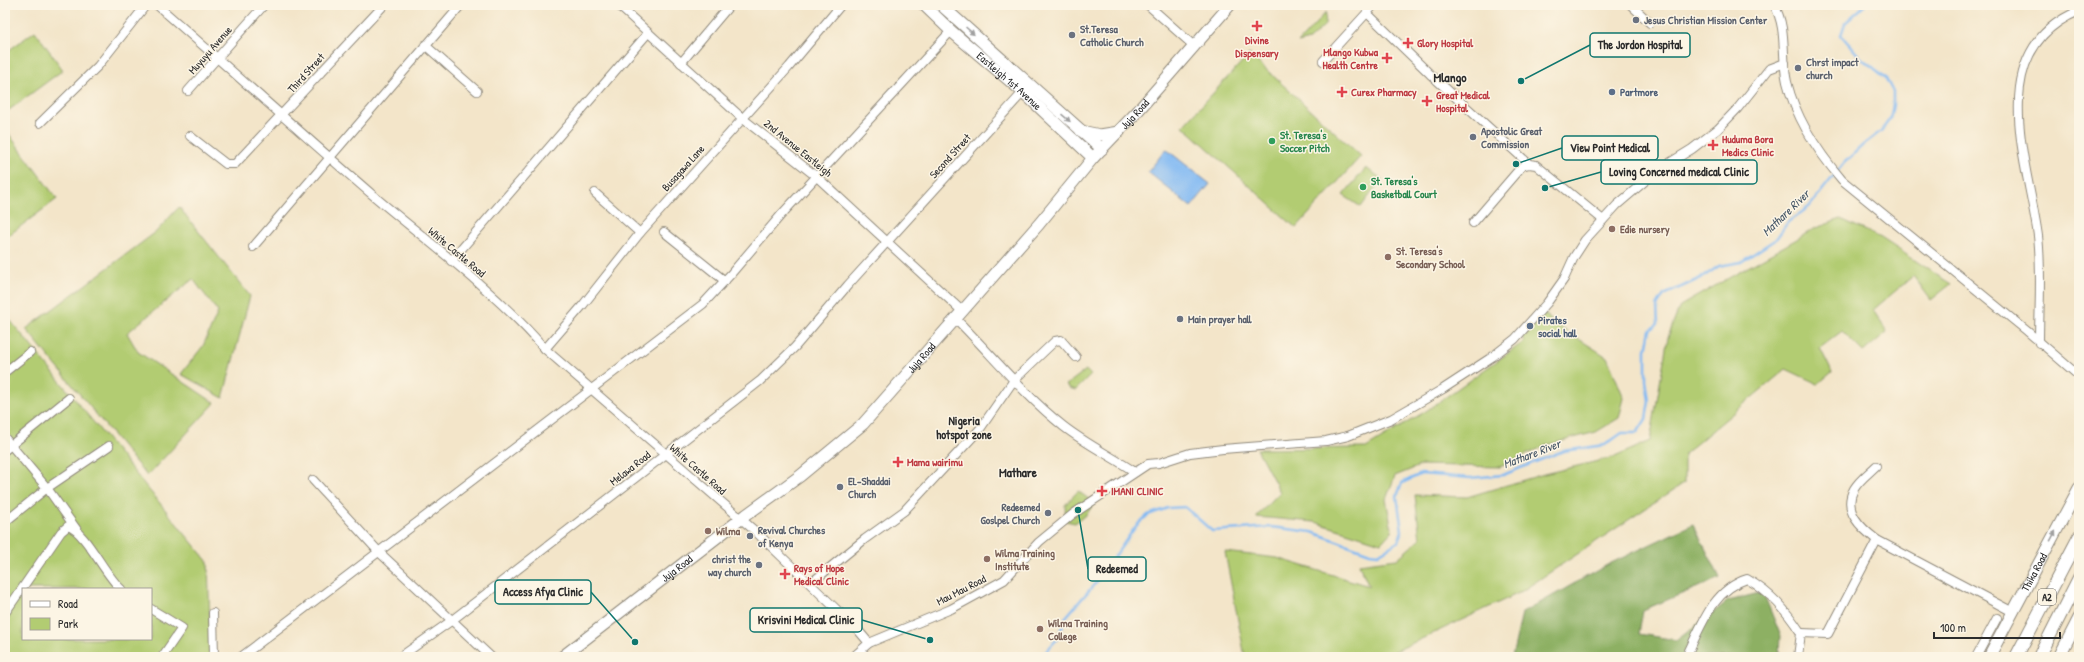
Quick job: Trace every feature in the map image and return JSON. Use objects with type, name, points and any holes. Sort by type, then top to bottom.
[{"type":"highway","name":"A2","points":[[2016,657],[2079,537]]},
{"type":"highway","name":"A2","points":[[2038,657],[2079,578]]},
{"type":"main road","name":"Eastleigh 1st Avenue","points":[[924,5],[951,31],[1026,88]]},
{"type":"main road","name":"Eastleigh 1st Avenue","points":[[941,5],[1026,88],[1077,135],[1093,158]]},
{"type":"main road","name":"Juja Road","points":[[562,657],[820,460],[863,424],[959,315],[1093,158],[1119,132],[1230,5]]},
{"type":"main road","points":[[1070,186],[1081,163],[1077,135],[1100,135],[1119,132]]},
{"type":"main road","name":"Eastleigh 1st Avenue","points":[[1077,135],[1102,149]]},
{"type":"main road","name":"Thika Road","points":[[1989,657],[2079,488]]},
{"type":"main road","points":[[2059,657],[2079,618]]},
{"type":"street","points":[[40,123],[77,88],[146,5]]},
{"type":"street","name":"White Castle Road","points":[[157,5],[329,158],[486,290],[545,348],[811,583],[869,643]]},
{"type":"street","name":"Muyuyu Avenue","points":[[188,91],[264,5]]},
{"type":"street","name":"Third Street","points":[[190,136],[226,164],[235,164],[384,5]]},
{"type":"street","points":[[253,246],[461,5]]},
{"type":"street","name":"2nd Avenue Eastleigh","points":[[618,5],[742,118],[817,177],[888,242],[959,315],[1014,380],[1047,412],[1077,437],[1135,472]]},
{"type":"street","points":[[681,63],[730,5]]},
{"type":"street","name":"Busagawa Lane","points":[[545,348],[583,305],[640,233],[842,5]]},
{"type":"street","points":[[1148,5],[1194,46]]},
{"type":"street","points":[[1323,61],[1374,5]]},
{"type":"street","points":[[1631,5],[1650,23]]},
{"type":"street","points":[[1774,5],[1782,23],[1787,82],[1797,110],[1807,131],[1824,159],[1842,180],[2027,331],[2039,343],[2079,376]]},
{"type":"street","points":[[2039,343],[2040,270],[2038,236],[2021,140],[2018,95],[2024,66],[2034,46],[2052,28],[2079,11]]},
{"type":"street","points":[[1367,13],[1430,74],[1530,164]]},
{"type":"street","points":[[241,657],[593,390],[629,359],[704,304],[781,215],[951,31]]},
{"type":"street","points":[[451,261],[648,33]]},
{"type":"street","points":[[425,45],[477,91]]},
{"type":"street","name":"Mau Mau Road","points":[[853,657],[869,643],[951,609],[1004,580],[1038,542],[1073,514],[1148,464],[1159,463],[1190,453],[1246,447],[1326,442],[1368,429],[1416,406],[1470,372],[1515,339],[1547,303],[1564,279],[1574,257],[1585,240],[1603,220],[1658,170],[1692,149],[1718,129],[1769,69],[1785,63]]},
{"type":"street","name":"Second Street","points":[[888,242],[1026,88]]},
{"type":"street","points":[[1473,223],[1522,166],[1530,164],[1536,165],[1603,220]]},
{"type":"street","points":[[595,193],[640,233]]},
{"type":"street","points":[[664,232],[725,281]]},
{"type":"street","name":"Melawa Road","points":[[400,657],[451,621],[760,381],[780,363],[888,242]]},
{"type":"street","points":[[811,583],[852,548],[904,511],[980,429],[1014,380],[1058,340],[1076,357]]},
{"type":"street","points":[[5,372],[30,352]]},
{"type":"street","points":[[8,447],[69,398]]},
{"type":"street","points":[[5,438],[8,447],[47,488],[85,540],[112,582],[119,588]]},
{"type":"street","points":[[5,522],[47,488],[109,446]]},
{"type":"street","points":[[1876,466],[1855,487],[1851,496],[1853,517],[1859,525],[1877,540],[2013,612]]},
{"type":"street","points":[[313,480],[379,552],[491,657]]},
{"type":"street","points":[[22,588],[61,532],[68,526],[74,528],[85,540]]},
{"type":"street","points":[[1801,633],[1828,634],[1877,540]]},
{"type":"street","points":[[1686,657],[1709,611],[1720,594],[1735,583],[1747,579],[1776,599],[1801,633],[1798,657]]},
{"type":"street","points":[[5,613],[22,588]]},
{"type":"street","points":[[152,610],[182,628],[162,657]]},
{"type":"street","points":[[213,613],[214,657]]},
{"type":"street","points":[[1976,657],[1997,618]]},
{"type":"green space","points":[[1326,12],[1325,25],[1309,40],[1298,43]]},
{"type":"green space","points":[[35,31],[63,70],[5,113],[5,53]]},
{"type":"green space","name":"St. Teresa's Soccer Pitch","points":[[1249,54],[1361,156],[1296,228],[1183,126]]},
{"type":"green space","points":[[5,129],[57,199],[5,238]]},
{"type":"green space","name":"St. Teresa's Basketball Court","points":[[1366,168],[1382,179],[1361,207],[1343,195]]},
{"type":"green space","points":[[179,207],[250,296],[223,398],[181,374],[203,346],[218,312],[193,279],[127,333],[138,352],[215,403],[147,476],[26,329],[156,232]]},
{"type":"green space","points":[[1841,219],[1881,238],[1951,284],[1931,300],[1913,276],[1873,310],[1887,332],[1863,352],[1842,331],[1820,348],[1832,372],[1818,384],[1786,369],[1684,454],[1684,483],[1519,593],[1383,657],[1245,657],[1225,552],[1277,558],[1369,586],[1359,564],[1397,559],[1420,539],[1415,495],[1467,497],[1544,474],[1615,457],[1650,441],[1668,337],[1680,306],[1816,228]]},
{"type":"green space","points":[[1545,313],[1552,322],[1607,357],[1624,398],[1619,418],[1596,432],[1547,445],[1500,467],[1422,465],[1395,476],[1386,499],[1392,531],[1381,543],[1315,522],[1256,517],[1280,492],[1257,449],[1366,448],[1426,411],[1525,341],[1522,338]]},
{"type":"green space","points":[[5,314],[208,562],[211,657],[5,657]]},
{"type":"green space","points":[[1086,370],[1091,375],[1076,390],[1069,388],[1066,385]]},
{"type":"green space","points":[[1078,491],[1094,503],[1087,514],[1075,523],[1066,521],[1065,505]]},
{"type":"green space","points":[[1693,524],[1720,578],[1643,610],[1639,634],[1677,640],[1728,601],[1763,592],[1780,634],[1779,657],[1512,657],[1522,613],[1607,565]]},
{"type":"water","points":[[1166,149],[1210,184],[1191,207],[1148,172]]},
{"type":"waterway","name":"Mathare River","points":[[1041,657],[1058,638],[1065,618],[1099,579],[1136,526],[1148,515],[1168,508],[1185,507],[1212,531],[1271,527],[1312,532],[1370,553],[1378,554],[1398,542],[1402,531],[1397,496],[1402,483],[1421,474],[1470,478],[1503,475],[1563,451],[1605,445],[1622,433],[1637,433],[1646,419],[1649,401],[1646,380],[1646,350],[1650,330],[1658,324],[1657,306],[1664,295],[1703,277],[1719,266],[1741,262],[1776,239],[1788,222],[1809,207],[1844,163],[1881,131],[1890,119],[1893,105],[1893,92],[1885,77],[1860,57],[1841,35],[1845,23],[1865,5]]},
{"type":"place","name":"Jesus Christian Mission Center","points":[[1636,20]]},
{"type":"place","name":"Divine Dispensary","points":[[1257,26]]},
{"type":"place","name":"St.Teresa Catholic Church","points":[[1072,35]]},
{"type":"place","name":"Glory Hospital","points":[[1408,43]]},
{"type":"place","name":"Mlango Kubwa Health Centre","points":[[1387,58]]},
{"type":"place","name":"Chrst impact church","points":[[1798,68]]},
{"type":"place","name":"The Jordon Hospital","points":[[1521,81]]},
{"type":"place","name":"Curex Pharmacy","points":[[1342,92]]},
{"type":"place","name":"Partmore","points":[[1612,92]]},
{"type":"place","name":"Great Medical Hospital","points":[[1427,101]]},
{"type":"place","name":"Apostolic Great Commission","points":[[1473,137]]},
{"type":"place","name":"St. Teresa's Soccer Pitch","points":[[1272,141]]},
{"type":"place","name":"Huduma Bora Medics Clinic","points":[[1713,145]]},
{"type":"place","name":"View Point Medical","points":[[1516,164]]},
{"type":"place","name":"St. Teresa's Basketball Court","points":[[1363,187]]},
{"type":"place","name":"Loving Concerned medical Clinic","points":[[1545,188]]},
{"type":"place","name":"Edie nursery","points":[[1612,229]]},
{"type":"place","name":"St. Teresa's Secondary School","points":[[1388,257]]},
{"type":"place","name":"Main prayer hall","points":[[1180,319]]},
{"type":"place","name":"Pirates social hall","points":[[1530,326]]},
{"type":"place","name":"Mama wairimu","points":[[898,462]]},
{"type":"place","name":"EL-Shaddai Church","points":[[840,487]]},
{"type":"place","name":"IMANI CLINIC","points":[[1102,491]]},
{"type":"place","name":"Redeemed","points":[[1078,510]]},
{"type":"place","name":"Redeemed Goslpel Church","points":[[1048,513]]},
{"type":"place","name":"Wilma","points":[[708,531]]},
{"type":"place","name":"Revival Churches of Kenya","points":[[750,536]]},
{"type":"place","name":"Wilma Training Institute","points":[[987,559]]},
{"type":"place","name":"christ the way church","points":[[759,565]]},
{"type":"place","name":"Rays of Hope Medical Clinic","points":[[785,574]]},
{"type":"place","name":"Wilma Training College","points":[[1040,629]]},
{"type":"place","name":"Krisvini Medical Clinic","points":[[930,640]]},
{"type":"place","name":"Access Afya Clinic","points":[[635,642]]},
{"type":"district","name":"Mlango","points":[[1450,77]]},
{"type":"district","name":"Nigeria hotspot zone","points":[[964,428]]},
{"type":"district","name":"Mathare","points":[[1018,472]]}]
